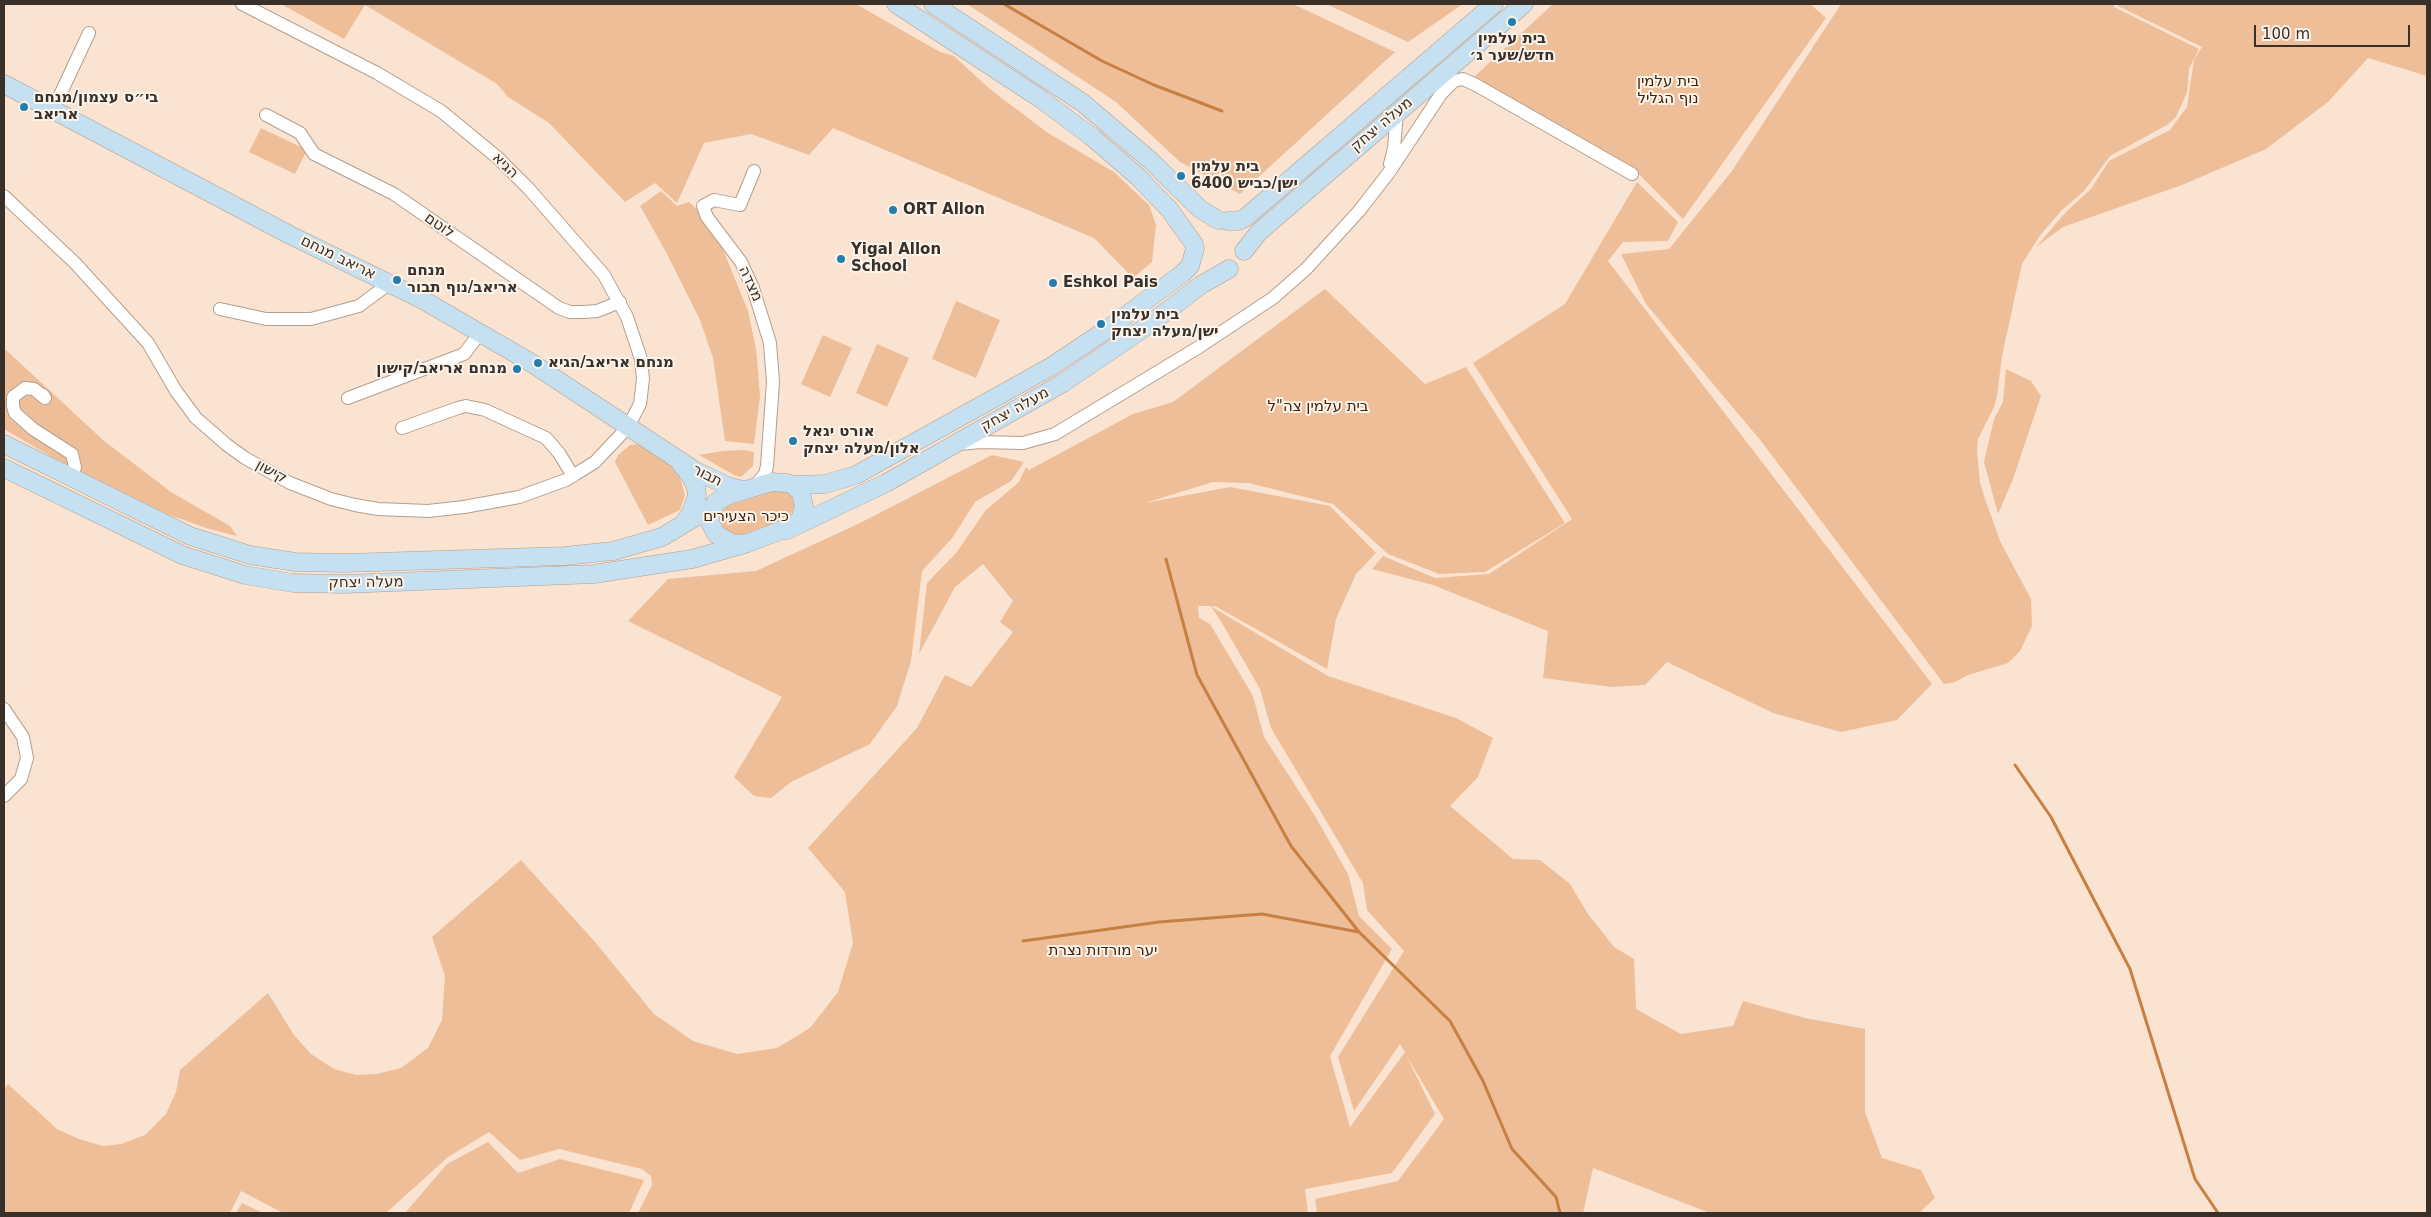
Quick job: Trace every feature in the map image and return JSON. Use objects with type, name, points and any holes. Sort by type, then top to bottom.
[{"type":"main road","points":[[896,4],[1041,99],[1092,137],[1137,176],[1170,209],[1195,246],[1197,256],[1207,267],[1222,270],[1229,268],[1241,258],[1245,243],[1239,230],[1200,209],[1151,161],[1082,104],[933,4]]},
{"type":"main road","name":"מעלה יצחק","points":[[1222,221],[1238,221],[1245,218],[1494,4]]},
{"type":"main road","name":"מעלה יצחק","points":[[1244,250],[1259,232],[1524,4]]},
{"type":"main road","name":"אריאב מנחם","points":[[4,84],[290,235],[390,283],[480,333],[681,461]]},
{"type":"main road","points":[[1195,246],[1199,230],[1205,225],[1222,221]]},
{"type":"main road","name":"מעלה יצחק","points":[[4,444],[190,536],[250,555],[295,562],[345,563],[592,553],[638,545],[679,529],[714,505],[749,488],[772,482],[825,484],[856,475],[1052,366],[1135,310],[1183,274],[1190,266],[1195,246]]},
{"type":"main road","name":"מעלה יצחק","points":[[4,468],[182,555],[245,575],[293,583],[355,584],[594,574],[670,564],[748,543],[787,530],[886,483],[1070,379],[1206,282],[1229,268]]},
{"type":"main road","points":[[679,529],[691,513],[697,496],[696,487],[681,461]]},
{"type":"main road","name":"תבור","points":[[681,461],[730,487],[749,488]]},
{"type":"main road","name":"תבור","points":[[681,461],[710,487],[714,505]]},
{"type":"main road","points":[[787,530],[800,519],[804,506],[801,493],[790,484]]},
{"type":"main road","points":[[714,505],[710,522],[716,534],[733,544],[748,543]]},
{"type":"street","name":"הגיא","points":[[242,4],[377,73],[441,111],[529,189],[564,227],[604,275],[620,302],[635,339],[643,379],[640,404],[628,427]]},
{"type":"street","points":[[52,110],[89,32]]},
{"type":"street","points":[[953,445],[980,442],[1023,443],[1055,434],[1155,374],[1273,298],[1331,243],[1388,174],[1441,94],[1454,81],[1463,79],[1632,174]]},
{"type":"street","points":[[1388,174],[1394,148],[1397,112]]},
{"type":"street","name":"לוטם","points":[[266,116],[300,133],[314,154],[394,194],[558,308],[570,312],[584,312],[597,310],[620,302]]},
{"type":"street","name":"מצדה","points":[[754,171],[740,205],[714,200],[703,206],[707,217],[741,262],[754,288],[767,328],[773,382],[769,461],[772,468],[790,484]]},
{"type":"street","name":"קישון","points":[[4,196],[81,269],[148,343],[158,356],[176,391],[196,418],[245,458],[290,483],[331,499],[378,509],[428,511],[464,508],[519,497],[573,476],[595,462],[628,427]]},
{"type":"street","points":[[220,309],[266,319],[310,319],[359,306],[390,283]]},
{"type":"street","points":[[348,398],[464,354],[480,333]]},
{"type":"street","points":[[42,396],[45,398],[34,389],[26,388],[13,397],[13,406],[16,413],[33,429],[72,454],[75,467],[72,478]]},
{"type":"street","points":[[402,428],[466,406],[486,410],[546,438],[560,453],[573,476]]},
{"type":"street","name":"מצדה","points":[[749,488],[765,474],[769,448]]},
{"type":"street","points":[[4,709],[23,737],[27,758],[21,779],[4,796]]},
{"type":"green space","points":[[281,4],[856,4],[940,52],[954,56],[991,90],[1048,133],[1114,172],[1149,205],[1156,225],[1152,262],[1133,278],[1094,238],[833,128],[809,155],[751,134],[704,143],[677,203],[655,183],[625,202],[549,123],[508,97],[497,84],[365,5],[344,39]]},
{"type":"green space","points":[[967,4],[1293,4],[1395,52],[1240,194],[1180,162],[1116,102]]},
{"type":"green space","points":[[1326,4],[1463,4],[1408,42]]},
{"type":"green space","name":"בית עלמין נוף הגליל","points":[[1553,4],[1810,4],[1826,18],[1683,219],[1635,170],[1474,77]]},
{"type":"green space","points":[[1841,4],[2115,4],[2114,7],[2199,49],[2189,69],[2187,92],[2176,117],[2167,125],[2110,156],[2084,191],[2062,210],[2041,234],[2022,264],[2002,356],[1997,396],[1994,407],[1978,439],[1977,451],[1980,483],[2001,543],[2031,599],[2032,626],[2020,651],[2008,663],[1968,675],[1955,682],[1944,684],[1761,441],[1646,304],[1621,254],[1669,249],[1732,171]]},
{"type":"green space","points":[[2119,4],[2427,4],[2427,76],[2368,58],[2328,102],[2266,149],[2182,185],[2063,227],[2036,247],[2066,212],[2091,189],[2109,161],[2170,130],[2187,107],[2194,60],[2202,47],[2118,6]]},
{"type":"green space","points":[[261,128],[307,150],[295,174],[249,152]]},
{"type":"green space","points":[[1637,182],[1678,222],[1668,241],[1623,242],[1608,261],[1932,684],[1897,720],[1841,732],[1773,713],[1667,662],[1645,685],[1612,687],[1543,678],[1548,631],[1433,585],[1372,569],[1383,556],[1435,578],[1489,574],[1572,519],[1473,363],[1565,304]]},
{"type":"green space","points":[[661,191],[677,206],[689,202],[702,214],[717,235],[748,311],[756,349],[760,396],[754,444],[725,441],[713,358],[700,320],[666,252],[640,206]]},
{"type":"green space","name":"יער מורדות נצרת","points":[[1325,289],[1425,384],[1466,367],[1565,523],[1485,572],[1439,574],[1388,554],[1333,504],[1249,483],[1213,482],[1145,503],[1230,487],[1330,506],[1376,553],[1356,574],[1336,619],[1327,669],[1215,606],[1212,607],[1328,676],[1456,718],[1493,738],[1478,777],[1450,806],[1513,859],[1540,860],[1570,884],[1588,914],[1614,947],[1634,959],[1636,1009],[1681,1034],[1733,1026],[1743,1001],[1805,1018],[1865,1029],[1865,1112],[1882,1158],[1921,1170],[1935,1198],[1919,1213],[1710,1213],[1593,1168],[1583,1213],[1317,1213],[1315,1199],[1398,1181],[1444,1119],[1406,1055],[1435,1114],[1392,1173],[1305,1189],[1308,1213],[638,1213],[652,1185],[651,1176],[642,1169],[559,1149],[520,1160],[489,1132],[448,1157],[386,1213],[281,1212],[241,1191],[230,1213],[4,1213],[4,1089],[8,1084],[57,1129],[79,1139],[103,1146],[121,1144],[145,1135],[166,1114],[176,1092],[180,1070],[268,993],[294,1035],[311,1054],[334,1069],[356,1075],[377,1074],[401,1068],[428,1048],[442,1020],[445,976],[432,937],[521,860],[595,942],[654,1014],[693,1041],[737,1054],[777,1048],[810,1028],[838,992],[853,943],[845,892],[808,848],[917,728],[945,675],[971,687],[1013,632],[1000,622],[1013,601],[983,564],[955,587],[919,654],[927,583],[956,553],[986,510],[1019,482],[1026,467],[1029,470],[1133,414],[1173,402]],"holes":[[[1198,606],[1211,606],[1260,689],[1271,728],[1363,883],[1367,910],[1404,951],[1338,1057],[1354,1111],[1400,1044],[1405,1052],[1350,1127],[1330,1056],[1392,949],[1359,916],[1348,874],[1315,816],[1264,737],[1253,696],[1210,624],[1199,618]]]},
{"type":"green space","points":[[956,301],[1000,320],[976,378],[932,359]]},
{"type":"green space","points":[[823,335],[852,348],[830,397],[801,384]]},
{"type":"green space","points":[[877,344],[909,358],[887,407],[856,393]]},
{"type":"green space","points":[[6,350],[103,440],[171,492],[230,526],[237,536],[209,529],[167,514],[52,457],[4,429],[4,352]]},
{"type":"green space","points":[[2006,369],[2031,381],[2041,396],[2013,479],[1998,514],[1984,462],[1994,419],[2003,402]]},
{"type":"green space","points":[[640,444],[673,465],[679,473],[685,495],[680,510],[648,525],[615,462],[618,455],[630,445]]},
{"type":"green space","points":[[744,450],[754,452],[753,466],[741,477],[699,455],[723,451]]},
{"type":"green space","points":[[992,455],[1024,462],[1011,481],[975,502],[953,537],[922,571],[911,661],[897,706],[870,744],[791,782],[771,798],[754,796],[734,777],[782,697],[628,621],[668,579],[756,571],[860,523]]},
{"type":"green space","name":"כיכר הצעירים","points":[[774,491],[785,491],[792,495],[795,506],[789,518],[746,534],[735,535],[723,528],[719,517],[726,506]]},
{"type":"green space","points":[[488,1142],[518,1173],[560,1159],[644,1180],[629,1213],[405,1213],[447,1164]]},
{"type":"green space","points":[[242,1203],[263,1213],[236,1213]]},
{"type":"waterway","points":[[1004,4],[1102,61],[1154,85],[1222,111]]},
{"type":"waterway","points":[[1166,559],[1197,675],[1291,846],[1359,932],[1450,1021],[1483,1081],[1512,1149],[1556,1197],[1560,1213]]},
{"type":"waterway","points":[[2015,765],[2051,817],[2130,969],[2195,1179],[2218,1213]]},
{"type":"waterway","points":[[1023,941],[1159,922],[1262,914],[1359,932]]},
{"type":"place","name":"בית עלמין חדש/שער ג׳","points":[[1512,22]]},
{"type":"place","name":"בי״ס עצמון/מנחם אריאב","points":[[24,107]]},
{"type":"place","name":"בית עלמין ישן/כביש 6400","points":[[1181,176]]},
{"type":"place","name":"ORT Allon","points":[[893,210]]},
{"type":"place","name":"Yigal Allon School","points":[[841,259]]},
{"type":"place","name":"מנחם אריאב/נוף תבור","points":[[397,280]]},
{"type":"place","name":"Eshkol Pais","points":[[1053,283]]},
{"type":"place","name":"בית עלמין ישן/מעלה יצחק","points":[[1101,324]]},
{"type":"place","name":"מנחם אריאב/הגיא","points":[[538,363]]},
{"type":"place","name":"מנחם אריאב/קישון","points":[[517,369]]},
{"type":"place","name":"אורט יגאל אלון/מעלה יצחק","points":[[793,441]]},
{"type":"park label","name":"בית עלמין צה\"ל","points":[[1318,407]]}]
